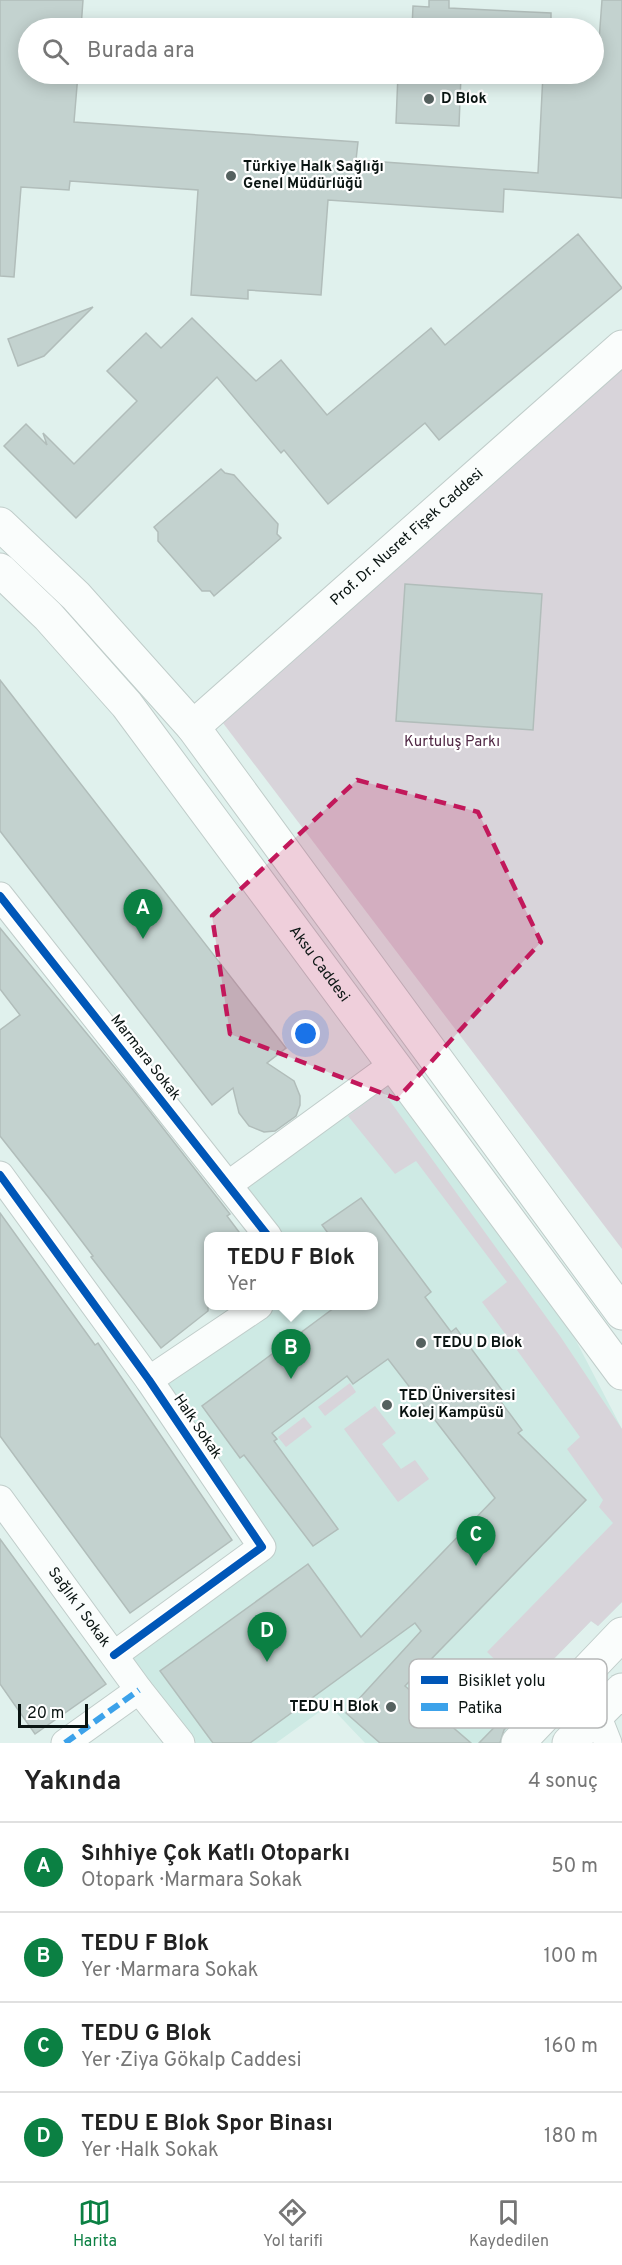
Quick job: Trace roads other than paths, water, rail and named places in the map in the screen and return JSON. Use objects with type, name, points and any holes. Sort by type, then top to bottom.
[{"type":"main road","name":"Prof. Dr. Nusret Fişek Caddesi","points":[[193,727],[622,347]]},
{"type":"main road","points":[[0,524],[76,596],[193,727],[622,1313]]},
{"type":"main road","name":"Aksu Caddesi","points":[[0,570],[48,616],[127,705],[622,1373]]},
{"type":"main road","points":[[598,1659],[622,1634]]},
{"type":"main road","points":[[607,1721],[622,1690]]},
{"type":"main road","points":[[518,1743],[532,1728]]},
{"type":"main road","points":[[569,1743],[603,1729]]},
{"type":"street","name":"Marmara Sokak","points":[[3,907],[265,1232]]},
{"type":"street","points":[[228,1185],[394,1064]]},
{"type":"street","name":"Halk Sokak","points":[[0,1175],[149,1380],[262,1547],[114,1655]]},
{"type":"street","points":[[149,1380],[252,1310]]},
{"type":"street","name":"Sağlık 1 Sokak","points":[[0,1499],[139,1690],[181,1743]]},
{"type":"street","points":[[65,1743],[139,1690]]},
{"type":"place","name":"D Blok","points":[[429,99]]},
{"type":"place","name":"Türkiye Halk Sağlığı Genel Müdürlüğü","points":[[231,176]]},
{"type":"place","name":"Sıhhiye Çok Katlı Otoparkı","points":[[143,939]]},
{"type":"place","name":"TEDU D Blok","points":[[421,1343]]},
{"type":"place","name":"TEDU F Blok","points":[[291,1379]]},
{"type":"place","name":"TED Üniversitesi Kolej Kampüsü","points":[[387,1405]]},
{"type":"place","name":"TEDU G Blok","points":[[476,1566]]},
{"type":"place","name":"TEDU E Blok Spor Binası","points":[[267,1662]]},
{"type":"place","name":"TEDU H Blok","points":[[391,1707]]},
{"type":"park label","name":"Kurtuluş Parkı","points":[[452,742]]}]
